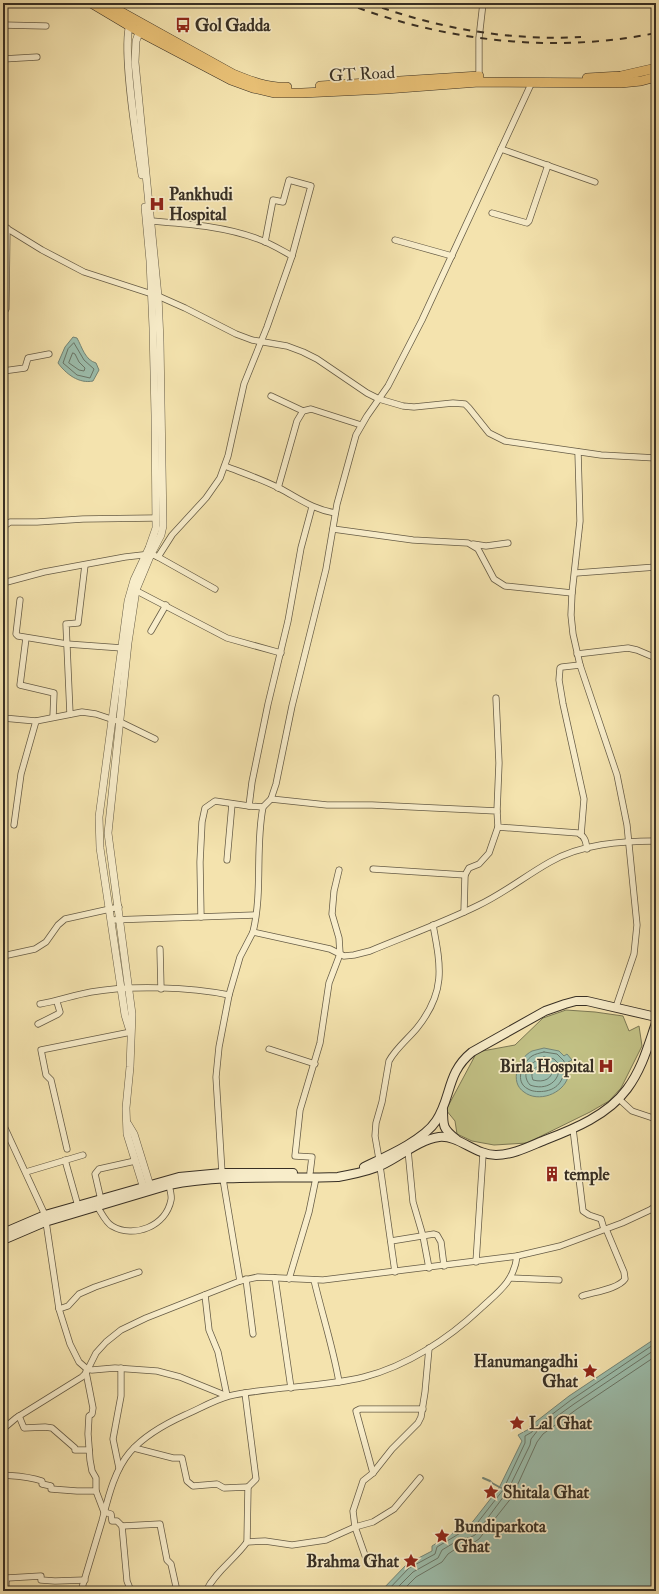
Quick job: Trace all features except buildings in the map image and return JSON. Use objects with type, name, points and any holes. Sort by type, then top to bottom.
[{"type":"highway","name":"GT Road","points":[[91,3],[131,22]]},
{"type":"highway","name":"GT Road","points":[[104,3],[140,28],[231,80],[253,88],[275,93],[363,90],[479,79],[621,76],[656,68]]},
{"type":"highway","name":"GT Road","points":[[479,79],[621,84],[656,77]]},
{"type":"main road","points":[[380,1163],[428,1131],[436,1121],[443,1108],[454,1073],[465,1058],[472,1052],[545,1011],[564,1004],[587,1001],[656,1018]]},
{"type":"main road","points":[[147,1188],[223,1175],[262,1172],[313,1175],[341,1172],[380,1163],[428,1139],[441,1137],[450,1138],[483,1154],[506,1154],[573,1129],[605,1110],[619,1099],[627,1090],[643,1061],[656,1025]]},
{"type":"main road","points":[[443,1108],[442,1123],[446,1131],[461,1143]]},
{"type":"main road","points":[[3,1240],[45,1218],[195,1174],[223,1175]]},
{"type":"main road","points":[[3,1233],[78,1206],[99,1203]]},
{"type":"street","points":[[479,79],[479,38],[483,3]]},
{"type":"street","points":[[131,22],[128,51],[130,88],[143,182],[160,348],[163,519],[161,535],[128,601],[100,803],[99,827],[100,848],[109,909],[125,988],[132,1014],[130,1067],[126,1108],[127,1134],[135,1161],[147,1188]]},
{"type":"street","points":[[3,25],[46,26]]},
{"type":"street","points":[[140,28],[135,51],[136,75],[151,221],[154,295],[156,528],[151,556]]},
{"type":"street","points":[[3,59],[38,57]]},
{"type":"street","points":[[240,1281],[223,1175],[216,1077],[220,1041],[229,995],[240,957],[252,932],[255,915],[259,881],[258,845],[263,807],[271,799],[276,784],[292,706],[326,569],[335,513],[353,445],[361,425],[399,367],[532,82]]},
{"type":"street","points":[[501,149],[595,182]]},
{"type":"street","points":[[492,213],[527,223],[548,165]]},
{"type":"street","points":[[151,556],[206,498],[220,478],[225,466],[240,398],[292,256],[311,186],[289,180],[283,202],[273,200],[265,242]]},
{"type":"street","points":[[151,221],[217,228],[243,234],[265,242],[292,256]]},
{"type":"street","points":[[5,227],[42,250],[84,272],[154,295],[236,334],[287,346],[303,352],[323,363],[367,393],[379,399],[403,406],[414,407],[453,403],[465,404],[489,433],[496,438],[505,441],[578,452],[656,458]]},
{"type":"street","points":[[3,313],[5,312],[5,227]]},
{"type":"street","points":[[395,240],[452,256]]},
{"type":"street","points":[[3,371],[25,368],[28,358],[48,354]]},
{"type":"street","points":[[271,396],[303,410],[311,409],[361,425]]},
{"type":"street","points":[[278,488],[297,421],[303,410]]},
{"type":"street","points":[[578,452],[580,521],[576,573],[572,594],[572,628],[580,664],[617,775],[626,819],[627,841],[636,911],[637,938],[634,954],[616,1007]]},
{"type":"street","points":[[225,466],[258,478],[296,497],[312,507],[335,513]]},
{"type":"street","points":[[249,806],[256,758],[271,688],[281,653],[300,553],[312,507]]},
{"type":"street","points":[[3,526],[10,522],[155,518]]},
{"type":"street","points":[[333,529],[412,540],[468,543],[486,546],[508,543]]},
{"type":"street","points":[[473,544],[482,555],[494,579],[504,586],[572,594]]},
{"type":"street","points":[[3,583],[44,572],[151,556],[215,589]]},
{"type":"street","points":[[70,714],[66,624],[78,623],[85,565]]},
{"type":"street","points":[[576,573],[656,566]]},
{"type":"street","points":[[134,589],[227,638],[281,653]]},
{"type":"street","points":[[125,988],[120,919],[108,833],[134,589]]},
{"type":"street","points":[[20,600],[17,634],[26,638],[67,644],[122,648]]},
{"type":"street","points":[[151,631],[166,605]]},
{"type":"street","points":[[26,638],[20,685],[54,693],[53,717]]},
{"type":"street","points":[[577,654],[628,648],[656,658]]},
{"type":"street","points":[[580,664],[560,668],[559,680],[582,789],[584,805],[581,835]]},
{"type":"street","points":[[464,912],[465,875],[470,868],[479,864],[489,853],[498,827],[497,811],[499,757],[496,698]]},
{"type":"street","points":[[3,718],[36,720],[82,712],[96,714],[120,722],[155,739]]},
{"type":"street","points":[[14,825],[21,774],[36,720]]},
{"type":"street","points":[[271,799],[328,805],[372,805],[497,811]]},
{"type":"street","points":[[201,917],[200,862],[204,813],[209,803],[215,801],[263,807]]},
{"type":"street","points":[[227,860],[232,804]]},
{"type":"street","points":[[498,827],[571,832],[581,835],[585,840],[587,849]]},
{"type":"street","points":[[252,932],[330,950],[349,956],[365,952],[464,912],[504,891],[550,862],[565,855],[627,841],[656,841]]},
{"type":"street","points":[[373,869],[465,875]]},
{"type":"street","points":[[289,1279],[308,1212],[313,1175],[312,1157],[295,1156],[300,1110],[315,1064],[329,983],[340,954],[340,942],[332,914],[334,891],[339,870]]},
{"type":"street","points":[[3,956],[34,949],[46,942],[65,918],[118,907]]},
{"type":"street","points":[[111,920],[255,915]]},
{"type":"street","points":[[395,1272],[375,1130],[389,1061],[430,1010],[439,988],[440,964],[434,925]]},
{"type":"street","points":[[160,949],[161,989]]},
{"type":"street","points":[[40,1004],[57,1002],[91,992],[125,988],[207,991],[229,995]]},
{"type":"street","points":[[38,1024],[60,1012],[57,1002]]},
{"type":"street","points":[[67,1148],[51,1080],[46,1075],[41,1050],[131,1032]]},
{"type":"street","points":[[269,1049],[315,1064]]},
{"type":"street","points":[[619,1099],[632,1111],[656,1120]]},
{"type":"street","points":[[127,1122],[134,1134],[147,1188]]},
{"type":"street","points":[[3,1124],[5,1134],[26,1172],[45,1218],[59,1310],[74,1354],[87,1371],[93,1408],[92,1414],[89,1416],[89,1450],[92,1471],[96,1478],[96,1491],[104,1512]]},
{"type":"street","points":[[573,1129],[582,1210],[589,1215],[601,1219],[624,1272],[625,1279],[620,1284],[582,1296]]},
{"type":"street","points":[[408,1150],[413,1202],[423,1236],[429,1268]]},
{"type":"street","points":[[476,1262],[483,1154]]},
{"type":"street","points":[[26,1172],[84,1155]]},
{"type":"street","points":[[65,1160],[78,1206]]},
{"type":"street","points":[[135,1161],[96,1171],[95,1174],[99,1203],[110,1226],[119,1230],[135,1232],[144,1230],[155,1224],[168,1211],[171,1199],[169,1185]]},
{"type":"street","points":[[3,1429],[20,1416],[82,1377],[87,1371],[96,1353],[106,1342],[121,1330],[146,1318],[240,1281],[258,1277],[314,1280],[429,1268],[517,1256],[560,1246],[605,1229],[656,1206]]},
{"type":"street","points":[[391,1241],[434,1234],[439,1237],[441,1242],[444,1266]]},
{"type":"street","points":[[81,1591],[104,1512],[119,1468],[134,1448],[158,1429],[227,1396],[339,1382],[365,1376],[402,1363],[429,1348],[474,1314],[511,1278],[516,1265],[517,1256]]},
{"type":"street","points":[[59,1310],[68,1306],[79,1294],[139,1272]]},
{"type":"street","points":[[275,1278],[291,1388]]},
{"type":"street","points":[[511,1278],[559,1280]]},
{"type":"street","points":[[246,1279],[253,1334]]},
{"type":"street","points":[[314,1280],[324,1322],[333,1350],[339,1382]]},
{"type":"street","points":[[205,1295],[209,1330],[221,1363],[227,1396]]},
{"type":"street","points":[[368,1564],[355,1527],[353,1511],[363,1481],[373,1473],[392,1449],[418,1423],[424,1409],[429,1348]]},
{"type":"street","points":[[87,1371],[121,1368],[157,1371],[180,1377],[227,1396]]},
{"type":"street","points":[[119,1468],[113,1439],[121,1396],[121,1368]]},
{"type":"street","points":[[134,1448],[174,1458],[182,1458],[187,1480],[193,1486],[217,1484],[224,1488],[248,1487],[256,1479],[245,1393]]},
{"type":"street","points":[[373,1473],[356,1410],[424,1409]]},
{"type":"street","points":[[20,1416],[24,1428],[52,1428],[75,1448],[75,1450],[89,1450]]},
{"type":"street","points":[[3,1475],[24,1475],[32,1477],[42,1481],[42,1484],[51,1486],[51,1489],[96,1491]]},
{"type":"street","points":[[247,1542],[265,1541],[292,1545],[326,1540],[355,1527],[373,1522],[394,1510],[420,1478]]},
{"type":"street","points":[[206,1591],[213,1578],[238,1555],[247,1542],[248,1487]]},
{"type":"street","points":[[104,1512],[111,1514],[112,1521],[117,1521],[122,1526],[128,1581],[131,1591]]},
{"type":"street","points":[[122,1526],[160,1524],[167,1560],[172,1564],[176,1591]]},
{"type":"street","points":[[6,1591],[4,1581],[7,1578],[41,1576],[41,1580],[85,1580]]},
{"type":"shaded area","points":[[566,1010],[623,1016],[629,1031],[639,1026],[642,1046],[621,1088],[609,1101],[527,1143],[494,1145],[472,1141],[457,1134],[455,1121],[446,1110],[477,1052],[515,1045],[543,1018]]},
{"type":"water","points":[[73,337],[77,338],[86,356],[96,363],[99,370],[93,381],[88,382],[78,380],[65,371],[58,363],[65,347]]},
{"type":"water","points":[[544,1048],[559,1051],[564,1056],[567,1054],[572,1060],[568,1062],[568,1077],[561,1088],[549,1095],[536,1097],[519,1088],[516,1076],[519,1064],[527,1054]]},
{"type":"water","points":[[656,1338],[656,1591],[381,1591],[407,1564],[432,1551],[432,1546],[464,1526],[467,1529],[499,1488],[522,1441],[518,1435],[529,1429],[529,1427],[569,1396]]},
{"type":"waterway","points":[[483,1478],[501,1488]]},
{"type":"railway","points":[[345,3],[420,27],[459,35],[498,40],[538,43],[577,43],[656,33]]},
{"type":"railway","points":[[369,3],[394,12],[446,26],[473,31],[527,37],[581,37]]},
{"type":"place","name":"Gol Gadda","points":[[183,25]]},
{"type":"place","name":"Pankhudi Hospital","points":[[157,204]]},
{"type":"place","name":"Birla Hospital","points":[[606,1066]]},
{"type":"place","name":"temple","points":[[552,1174]]},
{"type":"place","name":"Hanumangadhi Ghat","points":[[590,1371]]},
{"type":"place","name":"Lal Ghat","points":[[517,1423]]},
{"type":"place","name":"Shitala Ghat","points":[[491,1492]]},
{"type":"place","name":"Bundiparkota Ghat","points":[[442,1536]]},
{"type":"place","name":"Brahma Ghat","points":[[411,1561]]}]
